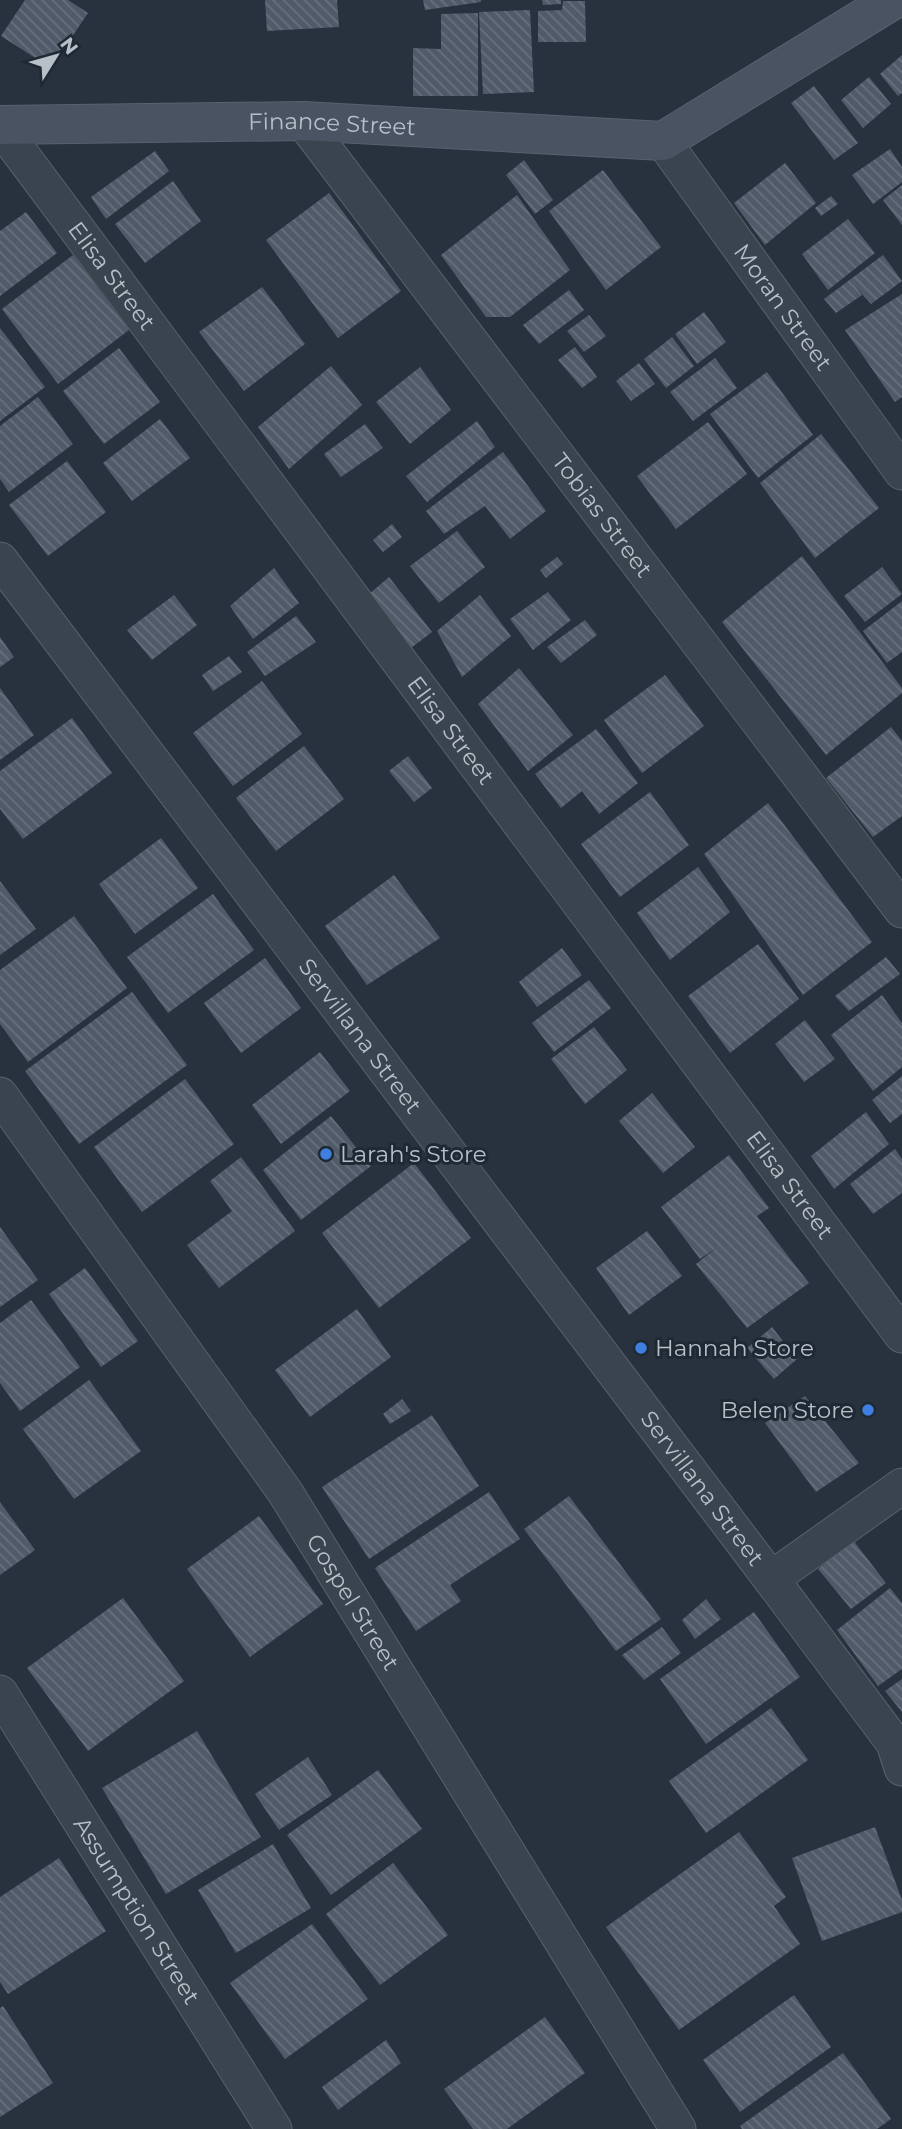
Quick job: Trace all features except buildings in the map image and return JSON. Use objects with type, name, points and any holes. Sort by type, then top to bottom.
[{"type":"street","points":[[663,141],[893,0]]},
{"type":"street","name":"Finance Street","points":[[0,125],[303,121],[663,141]]},
{"type":"street","name":"Tobias Street","points":[[303,121],[902,909]]},
{"type":"street","name":"Elisa Street","points":[[0,125],[902,1335]]},
{"type":"street","name":"Moran Street","points":[[663,141],[902,472]]},
{"type":"street","name":"Servillana Street","points":[[0,560],[771,1578],[894,1743],[902,1768]]},
{"type":"street","name":"Gospel Street","points":[[0,1095],[285,1492],[678,2129]]},
{"type":"street","points":[[771,1578],[902,1486]]},
{"type":"street","name":"Assumption Street","points":[[0,1693],[274,2129]]},
{"type":"place","name":"Larah's Store","points":[[326,1154]]},
{"type":"place","name":"Hannah Store","points":[[641,1348]]},
{"type":"place","name":"Belen Store","points":[[868,1410]]}]
